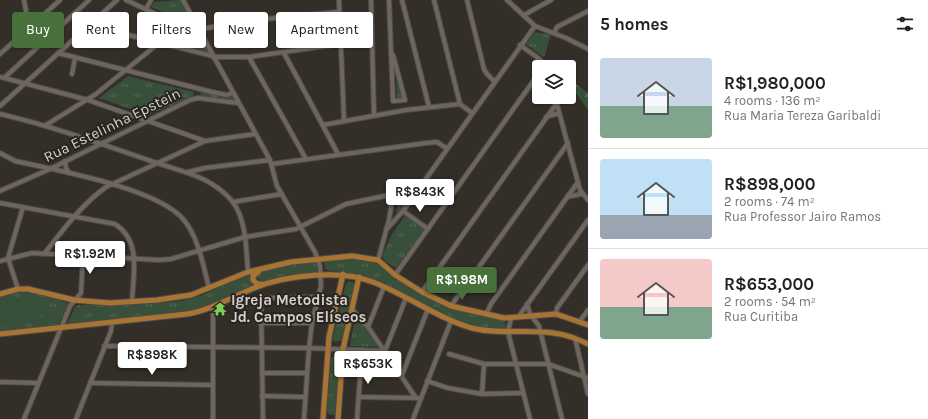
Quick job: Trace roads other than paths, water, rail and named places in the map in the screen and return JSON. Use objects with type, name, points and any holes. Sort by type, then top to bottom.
[{"type":"main road","points":[[0,294],[18,289],[28,289],[74,300],[87,301],[132,302],[181,298],[248,272],[292,262],[344,255],[367,257],[378,260],[395,275],[422,292],[451,306],[511,318],[530,314],[556,314],[588,325]]},
{"type":"main road","points":[[263,285],[255,283],[253,276],[266,269]]},
{"type":"main road","points":[[323,419],[328,349],[343,274]]},
{"type":"main road","points":[[0,334],[187,314],[213,307],[263,285],[294,278],[343,274],[359,277],[384,287],[451,321],[483,330],[558,334],[575,338],[588,344]]},
{"type":"main road","points":[[338,419],[343,349],[359,277]]},
{"type":"street","points":[[24,0],[26,12]]},
{"type":"street","points":[[47,12],[60,0]]},
{"type":"street","points":[[2,77],[89,0]]},
{"type":"street","points":[[103,12],[117,0]]},
{"type":"street","points":[[126,0],[152,12]]},
{"type":"street","points":[[146,9],[151,0]]},
{"type":"street","points":[[183,0],[189,12]]},
{"type":"street","points":[[339,0],[340,12]]},
{"type":"street","points":[[371,0],[374,115]]},
{"type":"street","points":[[389,0],[393,55],[394,107]]},
{"type":"street","points":[[402,0],[429,107]]},
{"type":"street","points":[[434,0],[460,104],[472,113]]},
{"type":"street","points":[[467,0],[484,69],[494,81]]},
{"type":"street","points":[[507,0],[535,26],[588,49]]},
{"type":"street","points":[[524,15],[551,0]]},
{"type":"street","points":[[554,33],[558,27],[588,11]]},
{"type":"street","points":[[206,28],[276,17]]},
{"type":"street","points":[[386,230],[403,211],[446,148],[535,26]]},
{"type":"street","points":[[0,106],[72,40]]},
{"type":"street","points":[[0,54],[12,43]]},
{"type":"street","points":[[206,44],[271,162],[277,186],[319,259],[320,276],[309,348],[304,419]]},
{"type":"street","points":[[520,46],[538,60]]},
{"type":"street","points":[[46,125],[88,100],[152,48]]},
{"type":"street","points":[[182,48],[214,57],[249,57],[315,48]]},
{"type":"street","points":[[340,48],[344,120]]},
{"type":"street","points":[[58,53],[199,89],[227,94],[232,93]]},
{"type":"street","points":[[284,53],[293,74],[338,154]]},
{"type":"street","points":[[393,55],[406,99],[393,101]]},
{"type":"street","points":[[249,57],[306,159]]},
{"type":"street","points":[[72,74],[75,58]]},
{"type":"street","points":[[2,77],[88,100],[205,141]]},
{"type":"street","points":[[395,275],[532,83]]},
{"type":"street","points":[[198,98],[199,89]]},
{"type":"street","name":"Rua Estelinha Epstein","points":[[0,191],[50,169],[190,100],[198,98],[238,103]]},
{"type":"street","points":[[323,125],[374,115],[460,104]]},
{"type":"street","points":[[422,292],[545,117],[556,104]]},
{"type":"street","points":[[557,104],[581,194],[588,200]]},
{"type":"street","points":[[545,117],[559,112]]},
{"type":"street","points":[[0,114],[46,125],[156,163],[188,172],[213,184],[233,202],[239,214],[245,236],[248,272]]},
{"type":"street","points":[[44,254],[94,197],[112,184],[205,141],[255,134]]},
{"type":"street","points":[[188,172],[205,168],[306,159],[426,143],[437,142],[446,148]]},
{"type":"street","points":[[451,306],[568,143]]},
{"type":"street","points":[[0,153],[11,160],[112,184],[160,202],[177,213],[192,232],[199,250],[209,288]]},
{"type":"street","points":[[65,161],[66,168],[69,173]]},
{"type":"street","points":[[33,165],[34,176]]},
{"type":"street","points":[[486,314],[491,304],[578,182]]},
{"type":"street","points":[[0,261],[25,254],[171,259],[245,236],[301,227],[346,204],[418,189]]},
{"type":"street","points":[[233,202],[282,194]]},
{"type":"street","points":[[567,198],[581,194]]},
{"type":"street","points":[[378,260],[391,211],[393,195]]},
{"type":"street","points":[[1,202],[115,224],[120,227],[131,240],[134,258],[132,302]]},
{"type":"street","points":[[18,289],[8,258],[23,207]]},
{"type":"street","points":[[391,211],[398,217]]},
{"type":"street","points":[[403,211],[428,229]]},
{"type":"street","points":[[519,316],[588,220]]},
{"type":"street","points":[[311,260],[315,252]]},
{"type":"street","points":[[24,419],[70,306],[81,293],[84,256]]},
{"type":"street","points":[[556,314],[557,308],[588,265]]},
{"type":"street","points":[[368,327],[384,287]]},
{"type":"street","points":[[81,293],[87,301]]},
{"type":"street","points":[[263,419],[260,323],[261,300],[263,297],[318,297]]},
{"type":"street","points":[[385,351],[406,298]]},
{"type":"street","points":[[527,304],[530,314],[538,324],[562,419]]},
{"type":"street","points":[[213,307],[213,419]]},
{"type":"street","points":[[351,308],[368,327],[418,398]]},
{"type":"street","points":[[402,375],[428,309]]},
{"type":"street","points":[[580,321],[588,310]]},
{"type":"street","points":[[511,318],[508,332],[530,419]]},
{"type":"street","points":[[413,419],[418,398],[427,381],[451,321]]},
{"type":"street","points":[[76,419],[104,346],[112,332],[112,322]]},
{"type":"street","points":[[260,323],[312,323]]},
{"type":"street","points":[[575,338],[588,394]]},
{"type":"street","points":[[104,346],[309,348],[385,351]]},
{"type":"street","points":[[357,419],[362,350]]},
{"type":"street","points":[[448,354],[484,364],[548,364],[588,378]]},
{"type":"street","points":[[482,394],[484,364]]},
{"type":"street","points":[[262,373],[307,373]]},
{"type":"street","points":[[360,374],[402,375]]},
{"type":"street","points":[[427,381],[448,388],[482,394],[523,393]]},
{"type":"street","points":[[0,382],[38,383]]},
{"type":"street","points":[[90,383],[213,385]]},
{"type":"street","points":[[262,396],[305,397]]},
{"type":"street","points":[[359,397],[418,398]]},
{"type":"place","name":"Igreja Metodista Jd. Campos Elíseos","points":[[220,309]]}]
